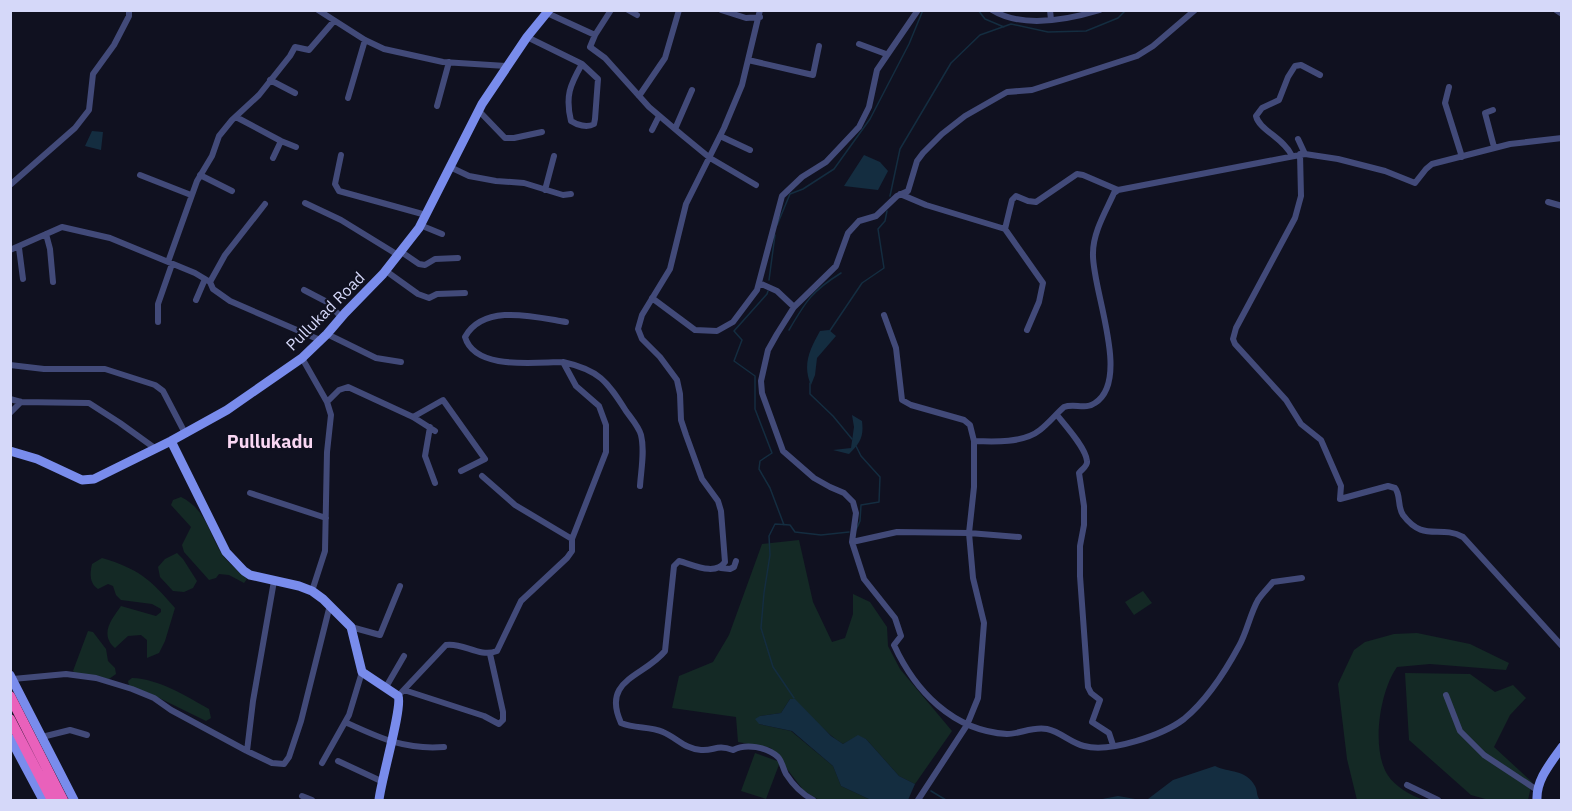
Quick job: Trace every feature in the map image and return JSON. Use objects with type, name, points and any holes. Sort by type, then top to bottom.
[{"type":"highway","points":[[10,696],[63,801]]},
{"type":"highway","points":[[10,719],[52,801]]},
{"type":"street","points":[[10,185],[75,128],[89,110],[93,74],[114,45],[129,16],[129,10]]},
{"type":"street","points":[[318,10],[364,40],[384,49],[449,62],[506,66]]},
{"type":"street","points":[[611,10],[590,47],[605,58],[659,116],[710,158],[756,185]]},
{"type":"street","points":[[628,10],[637,15]]},
{"type":"street","points":[[639,96],[664,58],[679,10]]},
{"type":"street","points":[[721,10],[746,18],[760,14]]},
{"type":"street","points":[[652,298],[695,330],[717,331],[733,322],[753,296],[759,284],[782,196],[802,177],[826,162],[859,127],[869,107],[877,70],[918,10]]},
{"type":"street","points":[[992,10],[997,14],[1029,22],[1100,10]]},
{"type":"street","points":[[1050,10],[1051,20]]},
{"type":"street","points":[[1195,10],[1153,46],[1137,56],[1032,90],[1007,92],[966,116],[942,134],[917,161],[908,191],[899,194],[876,216],[855,224],[845,238],[836,266],[794,308],[768,350],[763,368],[762,393],[783,451],[813,478],[850,497],[856,513],[852,542],[864,579],[896,618],[901,636],[894,645],[906,668],[918,687],[934,705],[967,725],[1006,734],[1043,728],[1052,730],[1086,747],[1113,746],[1140,740],[1162,731],[1182,720],[1202,702],[1239,645],[1258,600],[1273,582],[1302,578]]},
{"type":"street","points":[[1556,10],[1562,14]]},
{"type":"street","points":[[548,12],[595,35]]},
{"type":"street","name":"Pullukad Road","points":[[10,451],[37,459],[87,481],[156,449],[227,410],[302,358],[386,271],[420,225],[478,111],[506,66],[548,12]]},
{"type":"street","points":[[721,568],[725,561],[721,511],[718,501],[702,479],[686,435],[681,420],[677,380],[639,334],[642,315],[670,269],[686,204],[710,158],[742,84],[760,14]]},
{"type":"street","points":[[158,322],[158,304],[191,195],[212,156],[219,136],[259,95],[293,49],[296,47],[309,50],[334,21]]},
{"type":"street","points":[[527,37],[582,64],[598,79],[595,119],[594,124],[590,126],[571,121],[569,110],[570,84],[582,64]]},
{"type":"street","points":[[348,98],[364,40]]},
{"type":"street","points":[[860,44],[886,54]]},
{"type":"street","points":[[748,60],[813,75],[819,46]]},
{"type":"street","points":[[437,106],[449,62]]},
{"type":"street","points":[[1292,156],[1285,143],[1258,123],[1256,116],[1262,108],[1280,100],[1288,77],[1295,66],[1301,65],[1320,75]]},
{"type":"street","points":[[270,80],[295,93]]},
{"type":"street","points":[[1449,87],[1445,103],[1462,157]]},
{"type":"street","points":[[675,129],[692,90]]},
{"type":"street","points":[[1493,110],[1485,113],[1494,147]]},
{"type":"street","points":[[478,111],[505,138],[542,132]]},
{"type":"street","points":[[651,130],[659,116]]},
{"type":"street","points":[[236,117],[296,147]]},
{"type":"street","points":[[720,136],[750,150]]},
{"type":"street","points":[[1298,138],[1303,154],[1301,196],[1295,218],[1250,306],[1236,328],[1234,344],[1286,400],[1301,424],[1321,440],[1341,486],[1340,500],[1388,486],[1395,488],[1398,492],[1400,508],[1410,523],[1423,532],[1449,531],[1463,537],[1562,646]]},
{"type":"street","points":[[974,441],[1024,438],[1038,432],[1062,408],[1069,405],[1093,405],[1103,396],[1108,382],[1109,347],[1093,253],[1100,225],[1114,193],[1118,190],[1303,154],[1338,159],[1386,171],[1415,183],[1432,165],[1494,147],[1533,140],[1562,138]]},
{"type":"street","points":[[273,158],[280,141]]},
{"type":"street","points":[[340,155],[335,184],[339,191],[426,215]]},
{"type":"street","points":[[545,190],[554,156]]},
{"type":"street","points":[[450,167],[469,176],[524,183],[563,195],[571,194]]},
{"type":"street","points":[[1005,229],[1014,197],[1036,202],[1077,174],[1118,190]]},
{"type":"street","points":[[140,175],[191,195]]},
{"type":"street","points":[[200,176],[232,192]]},
{"type":"street","points":[[899,194],[926,205],[1005,229],[1043,283],[1039,302],[1027,330]]},
{"type":"street","points":[[1548,202],[1562,206]]},
{"type":"street","points":[[304,203],[340,220],[419,264],[425,265],[435,259],[458,258]]},
{"type":"street","points":[[196,300],[225,255],[265,204]]},
{"type":"street","points":[[420,225],[442,234]]},
{"type":"street","points":[[10,250],[19,248],[62,227],[110,238],[207,281],[213,290],[230,302],[376,358],[401,362]]},
{"type":"street","points":[[46,234],[51,249],[53,282]]},
{"type":"street","points":[[19,248],[23,279]]},
{"type":"street","points":[[386,271],[418,294],[429,298],[437,294],[465,293]]},
{"type":"street","points":[[759,284],[777,291],[794,308]]},
{"type":"street","points":[[304,290],[327,303],[341,317]]},
{"type":"street","points":[[566,322],[531,316],[503,315],[482,320],[471,327],[465,337],[467,344],[473,350],[494,362],[563,362],[585,366],[599,376],[613,390],[641,433],[643,451],[640,486]]},
{"type":"street","points":[[884,315],[896,348],[902,400],[968,422],[974,441],[975,487],[969,533],[973,578],[984,623],[978,698],[967,725],[918,801]]},
{"type":"street","points":[[302,358],[327,402],[331,415],[327,452],[326,551],[312,591]]},
{"type":"street","points":[[379,801],[390,743],[399,715],[401,693],[446,645],[453,644],[490,654],[497,651],[521,601],[572,551],[572,539],[606,452],[606,425],[599,406],[576,386],[563,362]]},
{"type":"street","points":[[10,365],[44,369],[105,369],[155,385],[163,391],[185,433]]},
{"type":"street","points":[[327,402],[339,390],[348,387],[413,417],[432,429],[425,456],[435,483]]},
{"type":"street","points":[[10,399],[21,402],[88,403],[156,449]]},
{"type":"street","points":[[413,417],[443,400],[485,459],[461,471]]},
{"type":"street","points":[[10,412],[21,402]]},
{"type":"street","points":[[1057,415],[1080,445],[1087,461],[1086,466],[1079,473],[1084,506],[1080,551],[1084,644],[1088,687],[1100,700],[1092,722],[1110,734],[1113,746]]},
{"type":"street","points":[[171,441],[226,552],[244,571],[312,591],[330,605],[351,627],[362,672],[345,722],[322,763]]},
{"type":"street","points":[[482,476],[515,505],[572,539]]},
{"type":"street","points":[[250,493],[326,518]]},
{"type":"street","points":[[852,542],[897,532],[969,533],[1019,537]]},
{"type":"street","points":[[736,561],[734,567],[730,569],[715,570],[679,561],[674,566],[665,651],[651,664],[625,681],[617,692],[615,711],[621,723],[664,732],[686,747],[701,750],[721,746],[733,750],[741,746],[761,748],[778,758],[786,774],[802,794],[813,801]]},
{"type":"street","points":[[247,751],[253,701],[274,581]]},
{"type":"street","points":[[351,627],[380,634],[400,586]]},
{"type":"street","points":[[74,801],[12,677],[66,674],[96,678],[132,688],[247,751],[272,763],[284,765],[301,721],[330,605]]},
{"type":"street","points":[[362,672],[370,679],[401,693],[484,716],[499,724],[503,720],[503,712],[490,654]]},
{"type":"street","points":[[386,687],[404,656]]},
{"type":"street","points":[[1446,695],[1460,731],[1484,755],[1537,790]]},
{"type":"street","points":[[345,722],[390,743],[429,748],[444,747]]},
{"type":"street","points":[[42,737],[70,730],[87,735]]},
{"type":"street","points":[[10,738],[43,801]]},
{"type":"street","points":[[1537,801],[1537,790],[1562,747]]},
{"type":"street","points":[[338,762],[381,782]]},
{"type":"street","points":[[1407,785],[1438,801]]},
{"type":"street","points":[[302,796],[312,801]]},
{"type":"green space","points":[[181,497],[201,514],[223,555],[247,579],[244,583],[229,575],[219,574],[216,578],[209,580],[184,552],[182,545],[191,527],[171,505],[173,500]]},
{"type":"green space","points":[[799,540],[813,602],[832,642],[845,638],[853,614],[853,594],[870,602],[887,627],[888,646],[900,669],[952,731],[915,784],[899,776],[866,739],[858,736],[843,744],[790,699],[781,713],[760,716],[759,724],[791,731],[833,766],[841,786],[871,800],[819,800],[804,791],[771,748],[738,742],[736,717],[672,708],[679,676],[713,662],[729,635],[762,544]]},
{"type":"green space","points":[[177,553],[197,581],[193,588],[184,592],[173,591],[160,577],[158,567],[165,559]]},
{"type":"green space","points":[[102,558],[126,566],[143,576],[175,608],[159,653],[147,658],[147,640],[141,635],[128,636],[115,648],[110,643],[107,632],[121,606],[156,616],[161,609],[152,604],[121,600],[116,595],[113,586],[108,584],[98,589],[95,587],[91,578],[92,564]]},
{"type":"green space","points":[[1143,591],[1152,603],[1134,615],[1125,602]]},
{"type":"green space","points":[[88,631],[93,632],[106,649],[108,661],[115,668],[116,674],[109,679],[76,674],[73,671]]},
{"type":"green space","points":[[1417,633],[1470,644],[1509,663],[1506,670],[1430,664],[1397,667],[1391,677],[1382,704],[1379,749],[1382,763],[1390,779],[1403,790],[1424,800],[1357,800],[1347,759],[1338,684],[1354,650],[1365,642],[1394,634]]},
{"type":"green space","points":[[1405,673],[1470,674],[1495,692],[1513,685],[1526,698],[1510,715],[1494,747],[1532,782],[1528,800],[1489,800],[1471,795],[1409,740]]},
{"type":"green space","points":[[132,678],[152,681],[182,694],[209,709],[211,718],[206,721],[149,693],[129,686],[128,681]]},
{"type":"green space","points":[[755,753],[780,762],[766,799],[741,791]]},
{"type":"water","points":[[92,131],[103,132],[101,150],[85,146]]},
{"type":"water","points":[[864,155],[880,162],[888,171],[878,190],[844,186]]},
{"type":"water","points":[[829,330],[836,336],[817,358],[811,385],[807,371],[810,351],[820,331]]},
{"type":"water","points":[[852,415],[862,421],[862,436],[849,454],[833,450],[851,448],[854,427]]},
{"type":"water","points":[[790,699],[795,699],[831,736],[843,744],[858,735],[866,739],[899,776],[915,784],[908,800],[871,800],[841,786],[833,766],[792,731],[759,724],[755,719],[781,713]]},
{"type":"water","points":[[1215,766],[1247,777],[1255,786],[1260,800],[1141,800],[1148,799],[1173,780]]},
{"type":"water","points":[[1118,796],[1141,800],[1097,800]]},
{"type":"waterway","points":[[777,225],[790,194],[803,189],[834,169],[870,119],[909,44],[923,10]]},
{"type":"waterway","points":[[978,10],[985,19],[1004,27]]},
{"type":"waterway","points":[[890,196],[900,149],[951,63],[980,35],[1011,24],[1048,32],[1086,31],[1118,18],[1126,10]]},
{"type":"waterway","points":[[829,332],[862,283],[884,268],[878,229],[885,221],[887,211]]},
{"type":"waterway","points":[[769,280],[775,235]]},
{"type":"waterway","points":[[789,330],[810,297],[841,273]]},
{"type":"waterway","points":[[768,291],[734,331],[742,340],[734,361],[755,376],[755,409],[772,453],[760,461],[759,469],[770,488],[784,525]]},
{"type":"waterway","points":[[810,383],[810,394],[833,416],[852,439]]},
{"type":"waterway","points":[[856,446],[861,456],[880,477],[879,502],[861,505],[860,521],[856,530]]},
{"type":"waterway","points":[[794,698],[773,667],[761,628],[770,555],[769,536],[775,524],[790,525],[795,532],[821,535],[849,532]]},
{"type":"waterway","points":[[931,791],[946,800]]},
{"type":"district","name":"Pullukadu","points":[[270,441]]}]
